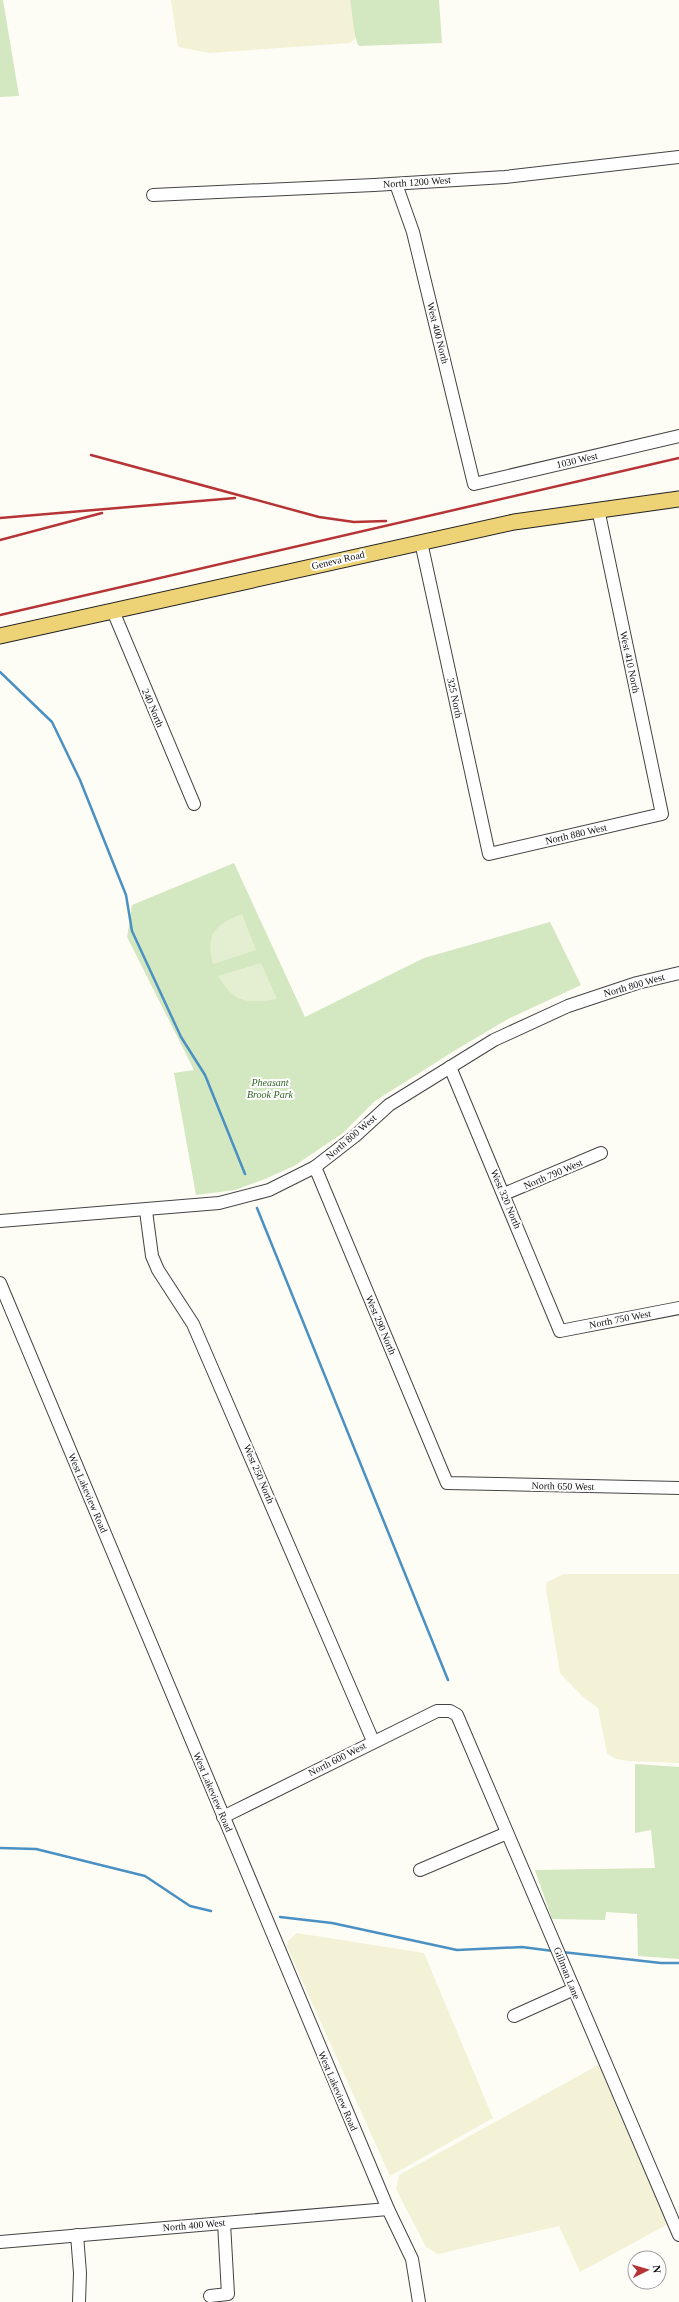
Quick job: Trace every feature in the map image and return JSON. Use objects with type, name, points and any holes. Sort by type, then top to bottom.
[{"type":"main road","name":"Geneva Road","points":[[0,636],[514,522],[598,509],[679,499]]},
{"type":"street","name":"North 1200 West","points":[[153,195],[396,184],[505,177],[679,157]]},
{"type":"street","name":"West 400 North","points":[[396,184],[413,232],[474,484]]},
{"type":"street","name":"1030 West","points":[[474,484],[679,436]]},
{"type":"street","name":"West 410 North","points":[[598,509],[662,814]]},
{"type":"street","name":"325 North","points":[[421,542],[489,854]]},
{"type":"street","name":"240 North","points":[[113,611],[194,804]]},
{"type":"street","name":"North 880 West","points":[[489,854],[662,814]]},
{"type":"street","name":"North 800 West","points":[[0,1221],[146,1211],[219,1203],[249,1197],[270,1190],[315,1167],[346,1143],[389,1105],[494,1040],[568,1006],[637,983],[679,973]]},
{"type":"street","name":"West 320 North","points":[[450,1067],[560,1331]]},
{"type":"street","name":"North 790 West","points":[[504,1194],[601,1153]]},
{"type":"street","name":"West 290 North","points":[[315,1167],[447,1483]]},
{"type":"street","name":"West 250 North","points":[[146,1211],[152,1256],[193,1324],[373,1741]]},
{"type":"street","name":"West Lakeview Road","points":[[0,1283],[388,2209],[412,2259],[419,2302]]},
{"type":"street","name":"North 750 West","points":[[560,1331],[679,1308]]},
{"type":"street","name":"North 650 West","points":[[447,1483],[679,1488]]},
{"type":"street","name":"North 600 West","points":[[223,1817],[373,1741],[437,1711],[444,1710],[453,1712]]},
{"type":"street","name":"Gillman Lane","points":[[453,1712],[457,1715],[679,2235]]},
{"type":"street","points":[[420,1870],[507,1833]]},
{"type":"street","points":[[514,2016],[574,1989]]},
{"type":"street","name":"North 400 West","points":[[0,2242],[388,2209]]},
{"type":"street","points":[[210,2296],[228,2294],[224,2223]]},
{"type":"street","points":[[77,2235],[80,2273],[79,2302]]},
{"type":"shaded area","points":[[171,0],[350,0],[356,31],[355,39],[350,43],[209,53],[178,47]]},
{"type":"shaded area","points":[[564,1574],[679,1574],[679,1763],[629,1761],[616,1759],[607,1753],[598,1708],[582,1696],[560,1673],[546,1589],[547,1582]]},
{"type":"shaded area","points":[[297,1933],[424,1953],[493,2118],[390,2176],[287,1947],[288,1941]]},
{"type":"shaded area","points":[[600,2064],[668,2224],[580,2272],[559,2226],[438,2254],[426,2247],[396,2189],[399,2175]]},
{"type":"green space","points":[[0,0],[3,0],[19,96],[0,97]]},
{"type":"green space","points":[[350,0],[439,0],[442,43],[359,46],[354,30]]},
{"type":"green space","name":"Pheasant Brook Park","points":[[234,863],[305,1017],[424,958],[550,922],[581,985],[508,1019],[454,1051],[375,1101],[343,1133],[294,1166],[235,1190],[196,1195],[174,1073],[194,1070],[127,937],[132,905]]},
{"type":"green space","points":[[242,914],[256,950],[213,964],[210,945],[214,932],[225,922]]},
{"type":"green space","points":[[261,963],[277,999],[267,1001],[242,1000],[230,992],[218,976]]},
{"type":"green space","points":[[635,1764],[679,1767],[679,1959],[638,1956],[637,1914],[606,1912],[605,1920],[552,1919],[535,1870],[655,1868],[651,1830],[635,1833]]},
{"type":"waterway","points":[[0,672],[52,722],[80,780],[126,895],[132,931],[181,1037],[205,1075],[245,1174]]},
{"type":"waterway","points":[[257,1208],[448,1680]]},
{"type":"waterway","points":[[0,1848],[36,1849],[145,1876],[190,1906],[211,1911]]},
{"type":"waterway","points":[[280,1917],[332,1923],[457,1950],[522,1947],[553,1951]]},
{"type":"waterway","points":[[562,1952],[661,1963],[679,1963]]},
{"type":"railway","points":[[91,455],[319,517],[354,522],[386,521]]},
{"type":"railway","points":[[0,615],[679,458]]},
{"type":"railway","points":[[0,518],[235,498]]},
{"type":"railway","points":[[0,540],[102,513]]}]
